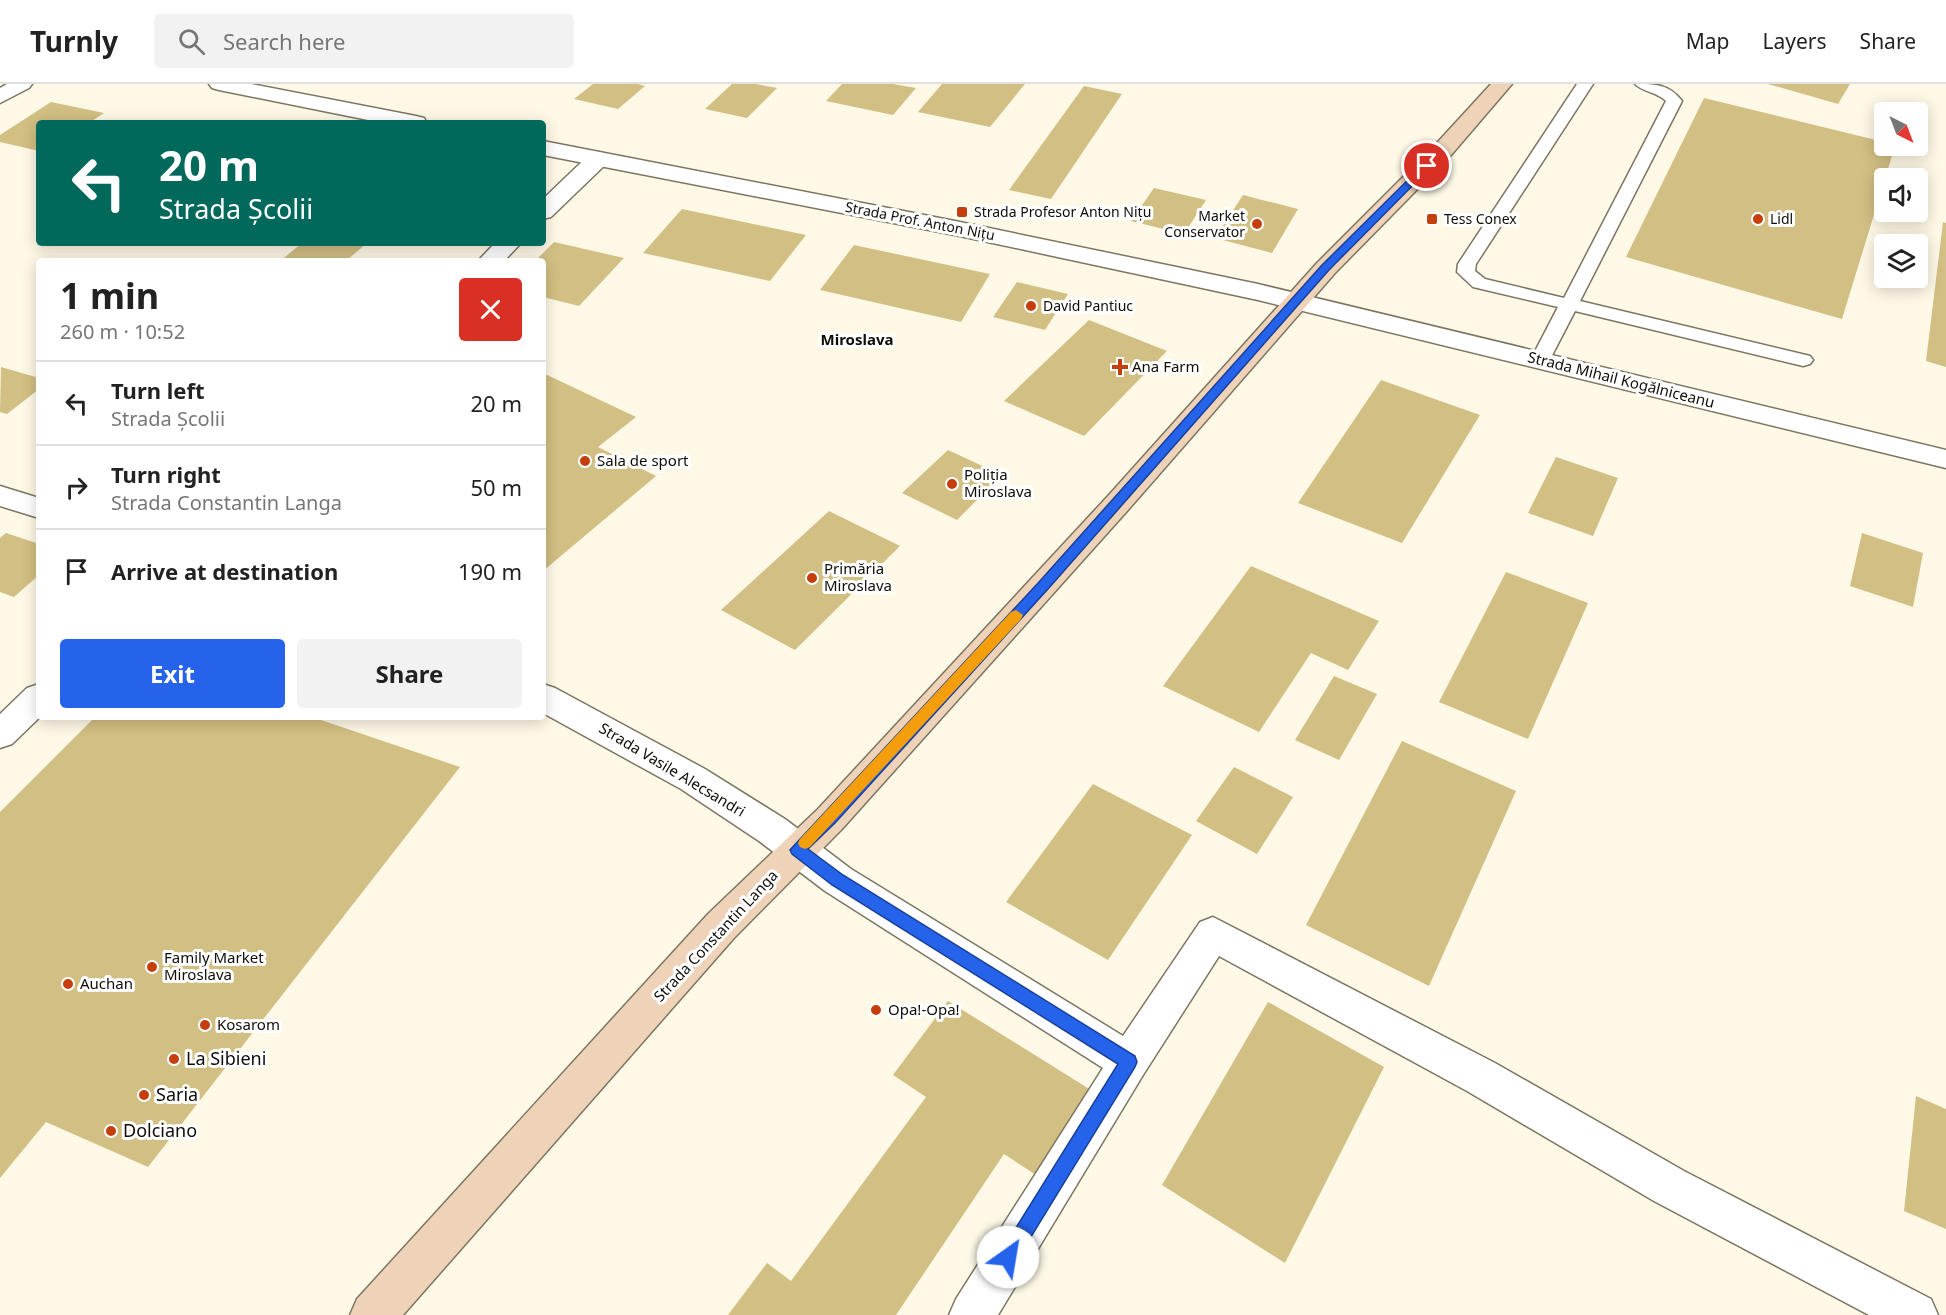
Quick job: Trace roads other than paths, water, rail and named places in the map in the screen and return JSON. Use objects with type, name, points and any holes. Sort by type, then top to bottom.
[{"type":"main road","name":"Strada Constantin Langa","points":[[373,1315],[721,926],[838,810],[1043,586],[1326,267],[1444,149],[1502,84]]},
{"type":"street","points":[[0,97],[22,84]]},
{"type":"street","points":[[219,84],[401,120]]},
{"type":"street","name":"Strada Prof. Anton Nițu","points":[[546,149],[955,228],[1296,302]]},
{"type":"street","points":[[546,209],[598,159]]},
{"type":"street","points":[[493,258],[506,246]]},
{"type":"street","name":"Strada Mihail Kogălniceanu","points":[[1296,302],[1946,459]]},
{"type":"street","points":[[0,496],[36,507]]},
{"type":"street","name":"Strada Vasile Alecsandri","points":[[546,699],[693,779],[772,830],[838,880],[1129,1062]]},
{"type":"street","points":[[0,735],[36,700]]},
{"type":"street","points":[[972,1315],[1129,1062],[1213,934],[1481,1077],[1669,1186],[1915,1315]]},
{"type":"lane","points":[[1585,84],[1467,264],[1466,273],[1479,283],[1803,360]]},
{"type":"lane","points":[[1540,361],[1674,101],[1670,94],[1659,88],[1643,84]]},
{"type":"place","name":"Strada Profesor Anton Nițu","points":[[962,212]]},
{"type":"place","name":"Tess Conex","points":[[1432,219]]},
{"type":"place","name":"Lidl","points":[[1758,219]]},
{"type":"place","name":"Market Conservator","points":[[1257,224]]},
{"type":"place","name":"David Pantiuc","points":[[1031,306]]},
{"type":"place","name":"Ana Farm","points":[[1120,367]]},
{"type":"place","name":"Sala de sport","points":[[585,461]]},
{"type":"place","name":"Poliția Miroslava","points":[[952,484]]},
{"type":"place","name":"Primăria Miroslava","points":[[812,578]]},
{"type":"place","name":"Family Market Miroslava","points":[[152,967]]},
{"type":"place","name":"Auchan","points":[[68,984]]},
{"type":"place","name":"Opa!-Opa!","points":[[876,1010]]},
{"type":"place","name":"Kosarom","points":[[205,1025]]},
{"type":"place","name":"La Sibieni","points":[[174,1059]]},
{"type":"place","name":"Saria","points":[[144,1095]]},
{"type":"place","name":"Dolciano","points":[[111,1131]]},
{"type":"district","name":"Miroslava","points":[[857,340]]}]
